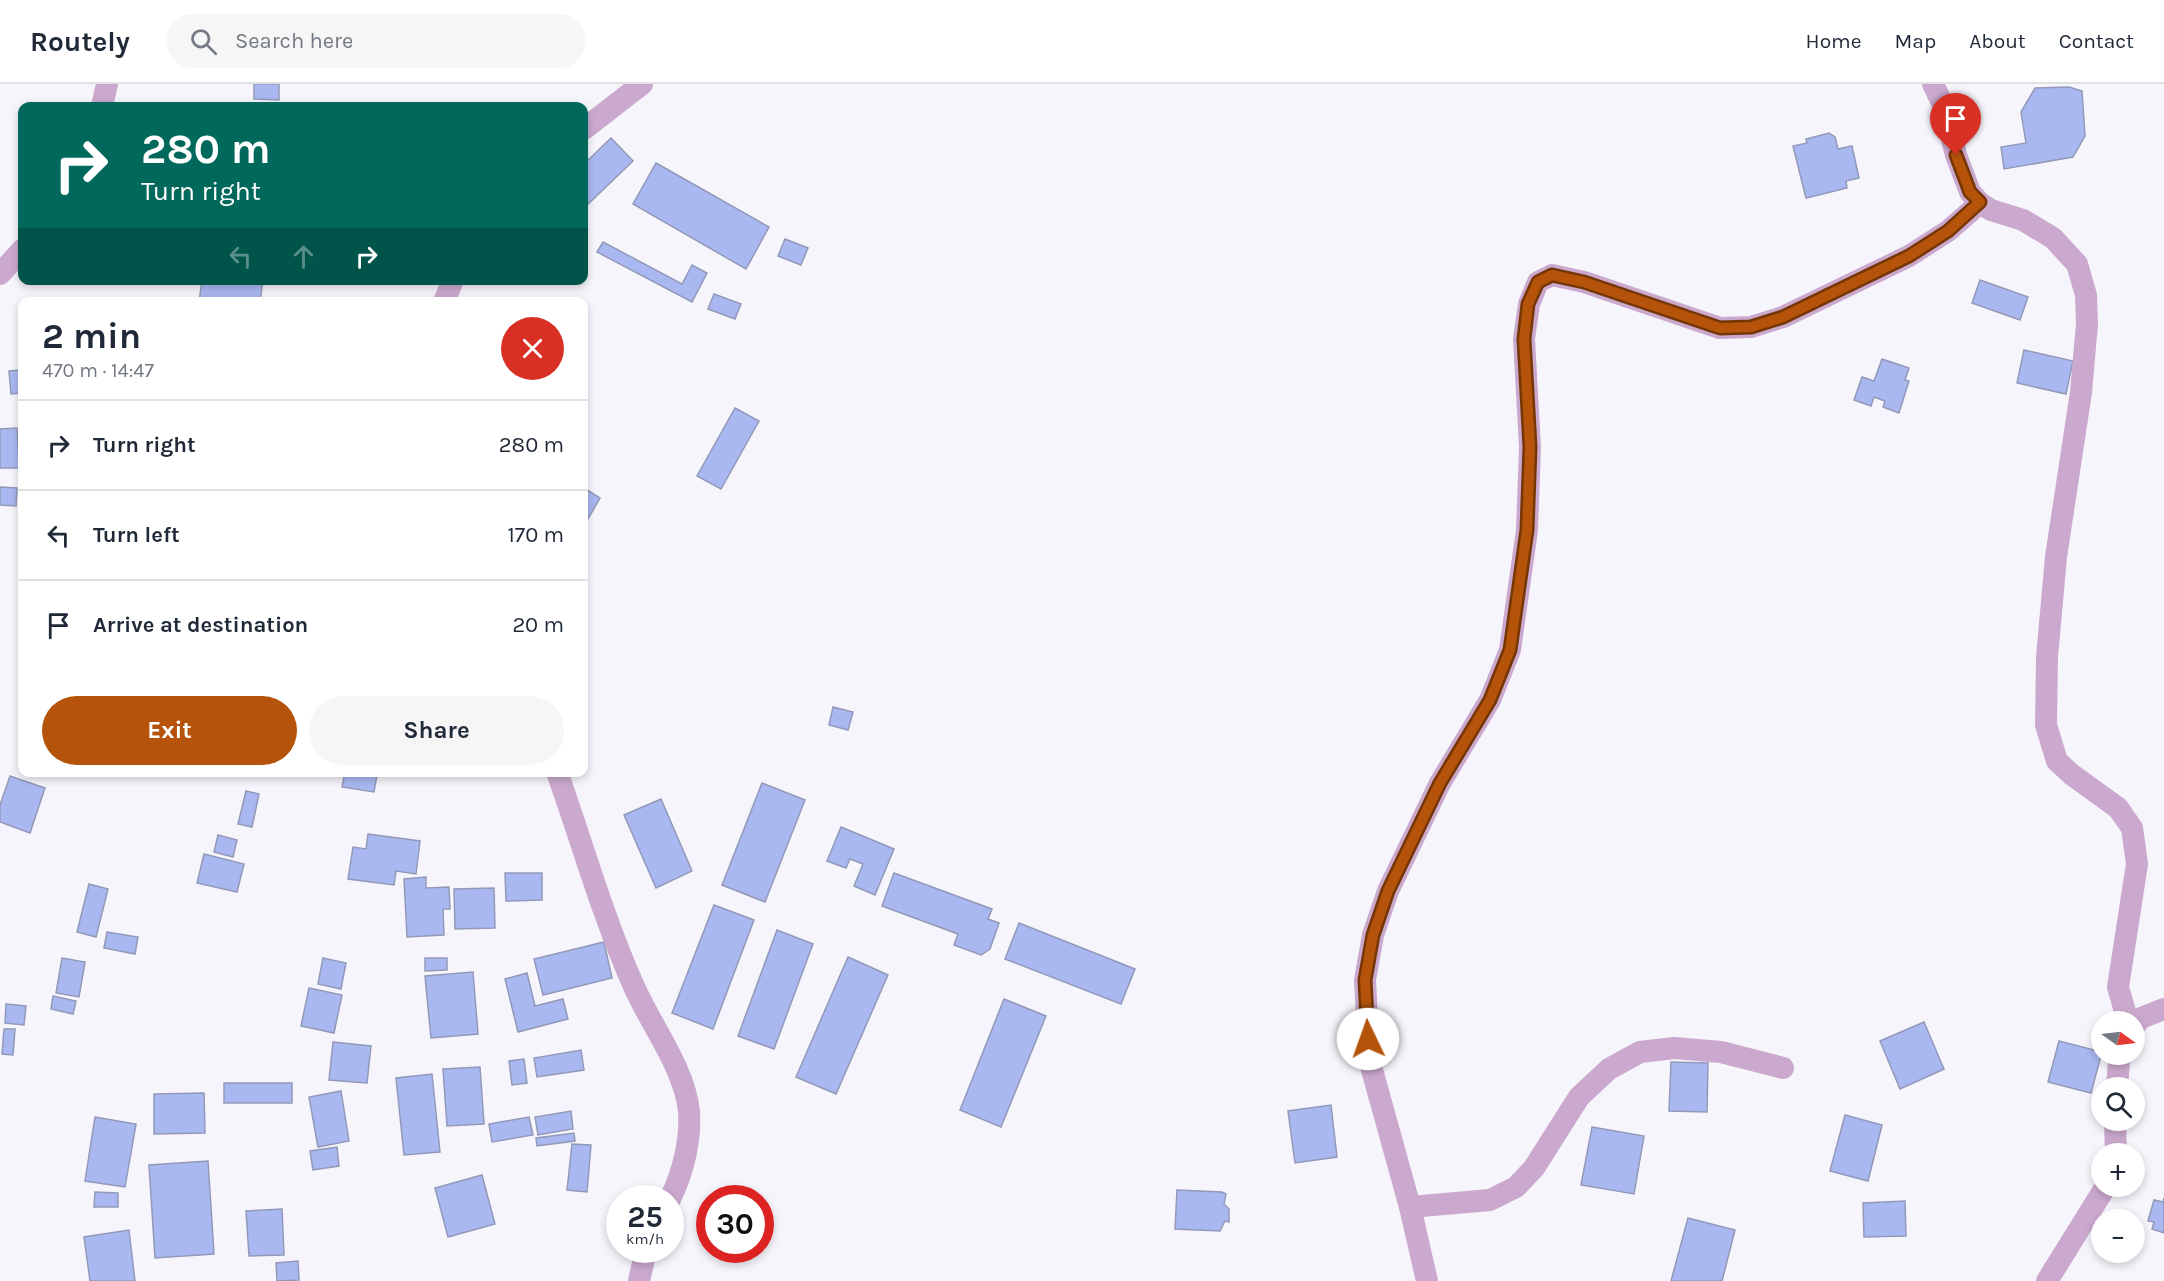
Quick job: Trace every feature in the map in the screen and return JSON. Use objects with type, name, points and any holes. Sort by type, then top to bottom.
[{"type":"street","points":[[103,102],[107,84]]},
{"type":"street","points":[[588,126],[642,84]]},
{"type":"street","points":[[1933,84],[1944,107],[1956,155],[1970,192],[1991,210],[2023,220],[2054,238],[2077,264],[2086,295],[2087,324],[2081,392],[2058,547],[2050,624],[2046,725],[2057,761],[2118,808],[2132,828],[2137,864],[2118,987],[2125,1011]]},
{"type":"street","points":[[1427,1281],[1410,1207],[1369,1059],[1365,980],[1373,935],[1388,891],[1440,783],[1490,700],[1510,650],[1527,530],[1530,447],[1524,339],[1528,304],[1538,282],[1552,275],[1720,328],[1751,327],[1783,317],[1909,256],[1948,231],[1980,202]]},
{"type":"street","points":[[0,274],[18,254]]},
{"type":"street","points":[[558,777],[603,908],[632,983],[680,1078],[688,1110],[687,1152],[675,1185]]},
{"type":"street","points":[[2145,1016],[2164,1009]]},
{"type":"street","points":[[1410,1207],[1490,1200],[1516,1187],[1534,1168],[1579,1097],[1609,1069],[1640,1052],[1674,1048],[1721,1052],[1783,1068]]},
{"type":"street","points":[[2047,1281],[2099,1197]]},
{"type":"street","points":[[639,1281],[643,1263]]},
{"type":"building","points":[[254,84],[279,84],[279,100],[254,99]]},
{"type":"building","points":[[2069,87],[2082,91],[2085,136],[2073,157],[2004,169],[2001,147],[2026,143],[2021,112],[2035,88]]},
{"type":"building","points":[[1829,133],[1835,137],[1838,149],[1852,146],[1859,178],[1846,181],[1847,188],[1806,198],[1793,146],[1807,143],[1806,139]]},
{"type":"building","points":[[611,138],[633,161],[588,204],[588,160]]},
{"type":"building","points":[[656,163],[769,227],[746,269],[633,204]]},
{"type":"building","points":[[785,239],[808,248],[801,265],[778,256]]},
{"type":"building","points":[[603,242],[682,284],[692,265],[707,273],[692,302],[597,252]]},
{"type":"building","points":[[1980,280],[2028,297],[2020,320],[1972,303]]},
{"type":"building","points":[[201,285],[262,285],[261,297],[200,297]]},
{"type":"building","points":[[714,294],[741,304],[735,319],[708,309]]},
{"type":"building","points":[[2024,350],[2073,361],[2066,394],[2017,383]]},
{"type":"building","points":[[1882,359],[1909,368],[1905,380],[1909,381],[1899,413],[1883,407],[1885,401],[1874,397],[1871,406],[1854,400],[1862,377],[1874,381]]},
{"type":"building","points":[[18,370],[18,393],[11,394],[9,371]]},
{"type":"building","points":[[735,408],[759,421],[721,489],[697,476]]},
{"type":"building","points":[[17,428],[18,468],[0,468],[0,429]]},
{"type":"building","points":[[0,487],[17,488],[16,506],[0,505]]},
{"type":"building","points":[[588,490],[600,498],[588,519]]},
{"type":"building","points":[[833,707],[853,712],[848,730],[829,725]]},
{"type":"building","points":[[10,776],[45,788],[30,833],[0,822],[0,805]]},
{"type":"building","points":[[344,777],[377,777],[374,792],[342,787]]},
{"type":"building","points":[[762,783],[805,800],[765,902],[722,885]]},
{"type":"building","points":[[246,791],[259,794],[252,827],[238,824]]},
{"type":"building","points":[[661,799],[692,871],[656,888],[624,815]]},
{"type":"building","points":[[841,827],[894,849],[875,895],[854,886],[863,864],[850,859],[846,868],[827,861]]},
{"type":"building","points":[[368,834],[420,841],[416,874],[396,871],[394,885],[348,879],[353,847],[366,849]]},
{"type":"building","points":[[218,835],[237,840],[233,857],[214,852]]},
{"type":"building","points":[[204,854],[244,864],[237,892],[197,883]]},
{"type":"building","points":[[505,873],[542,873],[542,900],[506,901]]},
{"type":"building","points":[[894,873],[992,909],[988,919],[999,923],[990,949],[981,955],[954,945],[958,934],[882,906]]},
{"type":"building","points":[[426,877],[426,888],[449,887],[450,909],[443,909],[444,935],[407,937],[404,879]]},
{"type":"building","points":[[89,884],[108,889],[96,937],[77,932]]},
{"type":"building","points":[[494,888],[495,928],[455,929],[454,889]]},
{"type":"building","points":[[714,905],[754,920],[713,1029],[672,1013]]},
{"type":"building","points":[[1019,923],[1135,969],[1121,1004],[1005,959]]},
{"type":"building","points":[[777,930],[813,944],[774,1049],[738,1036]]},
{"type":"building","points":[[107,932],[138,937],[135,954],[104,948]]},
{"type":"building","points":[[604,942],[612,978],[543,995],[534,959]]},
{"type":"building","points":[[848,957],[888,975],[836,1094],[796,1077]]},
{"type":"building","points":[[62,958],[85,962],[79,997],[56,993]]},
{"type":"building","points":[[323,958],[346,963],[341,989],[318,984]]},
{"type":"building","points":[[425,958],[447,958],[447,970],[425,971]]},
{"type":"building","points":[[473,972],[478,1034],[431,1038],[425,976]]},
{"type":"building","points":[[527,973],[535,1006],[563,999],[568,1019],[518,1032],[505,979]]},
{"type":"building","points":[[309,988],[342,995],[334,1033],[301,1026]]},
{"type":"building","points":[[53,996],[76,1001],[73,1014],[51,1009]]},
{"type":"building","points":[[1004,999],[1046,1016],[1001,1127],[960,1110]]},
{"type":"building","points":[[6,1004],[26,1006],[24,1025],[5,1023]]},
{"type":"building","points":[[1924,1022],[1944,1069],[1900,1089],[1880,1041]]},
{"type":"building","points":[[4,1029],[15,1029],[13,1055],[2,1054]]},
{"type":"building","points":[[2059,1041],[2091,1049],[2091,1065],[2099,1065],[2095,1077],[2091,1077],[2091,1093],[2048,1082]]},
{"type":"building","points":[[333,1042],[371,1046],[367,1083],[329,1080]]},
{"type":"building","points":[[581,1050],[584,1070],[537,1077],[534,1058]]},
{"type":"building","points":[[524,1059],[527,1083],[512,1085],[509,1061]]},
{"type":"building","points":[[1671,1062],[1708,1063],[1707,1112],[1669,1111]]},
{"type":"building","points":[[480,1067],[484,1124],[447,1126],[443,1069]]},
{"type":"building","points":[[432,1074],[440,1152],[404,1155],[396,1078]]},
{"type":"building","points":[[224,1083],[292,1083],[292,1103],[224,1103]]},
{"type":"building","points":[[341,1091],[349,1141],[318,1147],[309,1097]]},
{"type":"building","points":[[204,1093],[205,1133],[154,1134],[154,1094]]},
{"type":"building","points":[[1331,1105],[1337,1157],[1295,1163],[1288,1111]]},
{"type":"building","points":[[571,1111],[573,1129],[538,1135],[535,1117]]},
{"type":"building","points":[[1845,1115],[1882,1125],[1868,1181],[1830,1171]]},
{"type":"building","points":[[95,1117],[136,1124],[125,1187],[85,1181]]},
{"type":"building","points":[[529,1117],[533,1135],[492,1142],[489,1124]]},
{"type":"building","points":[[1592,1127],[1644,1136],[1634,1194],[1581,1185]]},
{"type":"building","points":[[574,1133],[575,1141],[537,1146],[536,1138]]},
{"type":"building","points":[[572,1144],[591,1145],[587,1192],[567,1190]]},
{"type":"building","points":[[337,1147],[339,1166],[313,1170],[310,1151]]},
{"type":"building","points":[[208,1161],[214,1254],[155,1258],[149,1165]]},
{"type":"building","points":[[482,1175],[495,1224],[448,1237],[435,1188]]},
{"type":"building","points":[[1177,1190],[1226,1194],[1224,1204],[1229,1209],[1229,1222],[1225,1221],[1220,1231],[1175,1229]]},
{"type":"building","points":[[95,1192],[118,1193],[118,1207],[94,1207]]},
{"type":"building","points":[[2164,1198],[2164,1233],[2152,1229],[2154,1222],[2148,1221],[2154,1200],[2163,1202]]},
{"type":"building","points":[[1905,1201],[1906,1236],[1864,1237],[1863,1203]]},
{"type":"building","points":[[282,1209],[284,1255],[249,1256],[246,1211]]},
{"type":"building","points":[[1688,1218],[1735,1230],[1722,1281],[1671,1281]]},
{"type":"building","points":[[129,1230],[135,1281],[90,1281],[84,1237]]},
{"type":"building","points":[[298,1261],[299,1280],[277,1281],[276,1263]]},
{"type":"route","points":[[1368,1039],[1365,980],[1373,935],[1388,891],[1440,783],[1490,700],[1510,650],[1527,530],[1530,447],[1524,339],[1528,304],[1538,282],[1552,275],[1584,282],[1720,328],[1751,327],[1783,317],[1909,256],[1948,231],[1980,202],[1970,192],[1956,155]]}]
